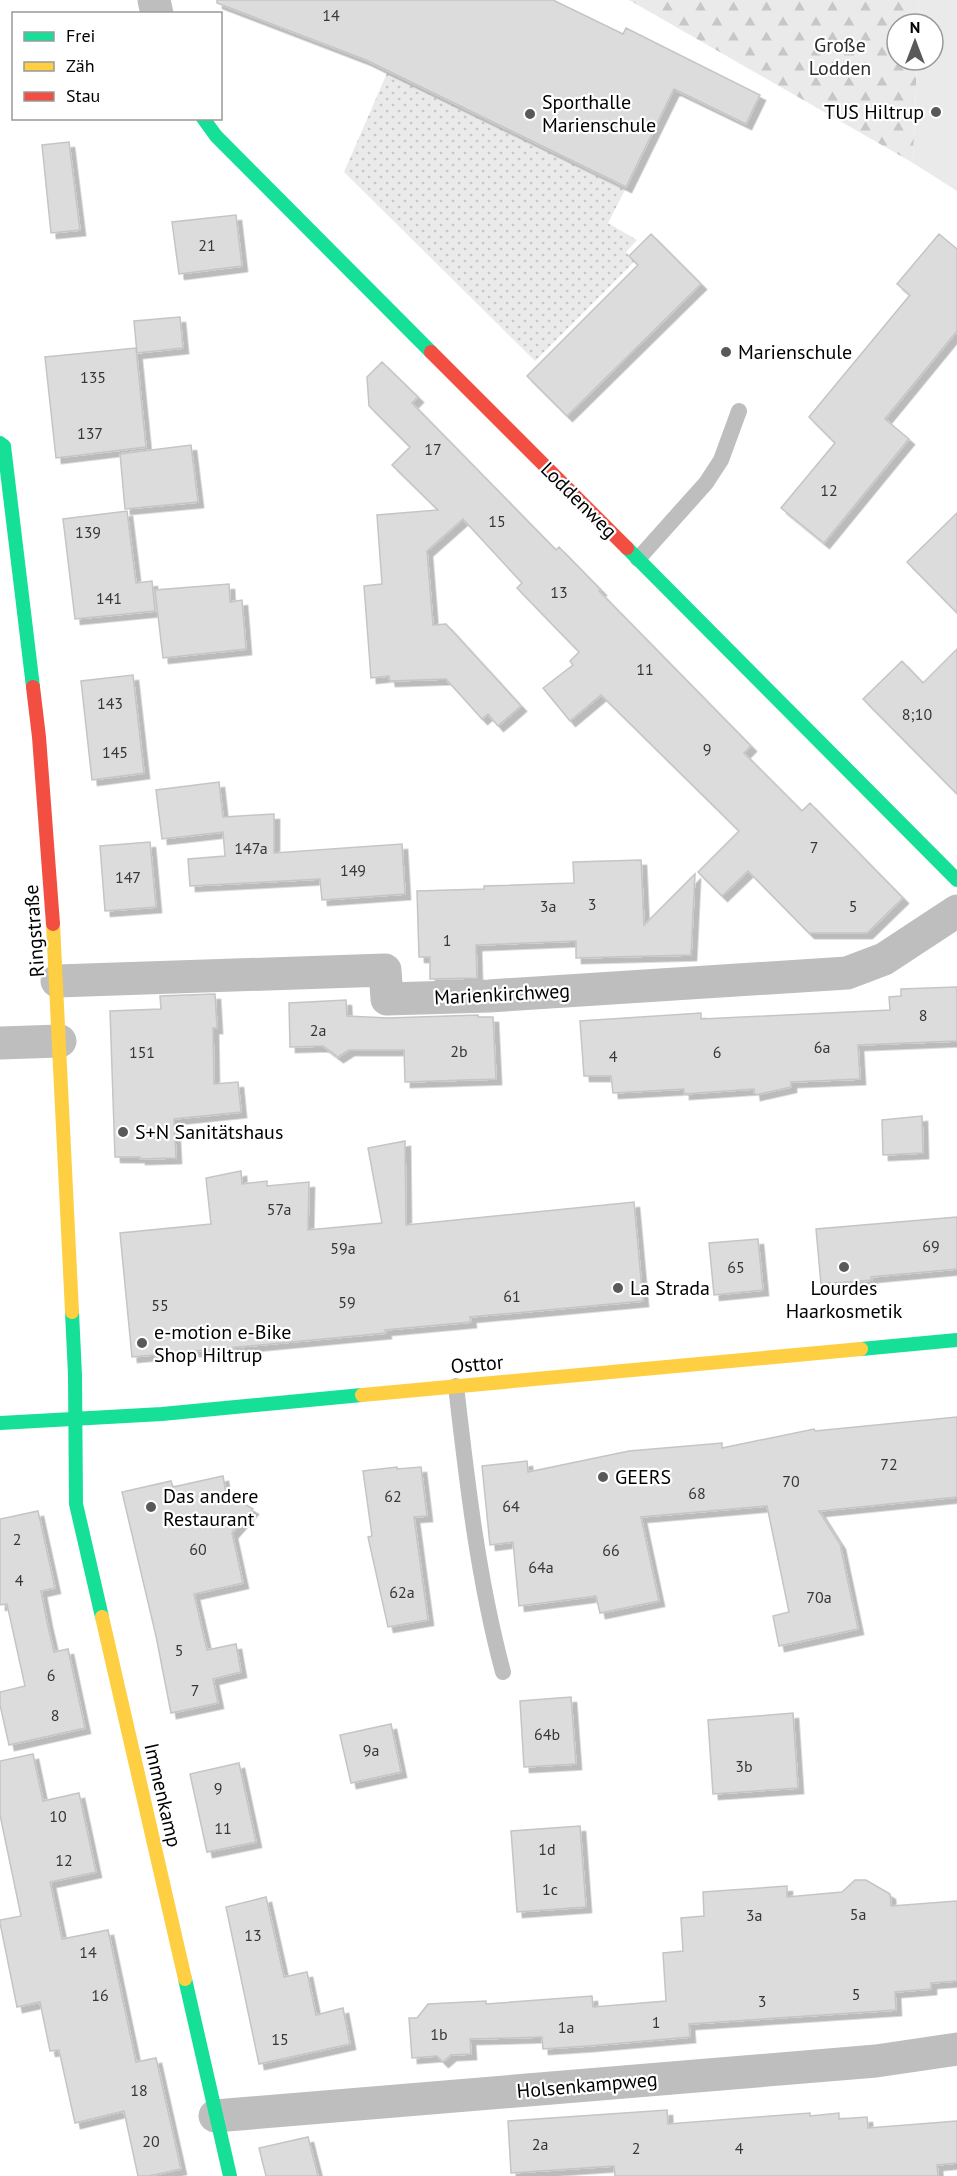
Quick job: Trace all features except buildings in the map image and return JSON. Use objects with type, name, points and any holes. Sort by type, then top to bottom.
[{"type":"street","name":"Loddenweg","points":[[204,120],[216,136],[957,880]]},
{"type":"street","name":"Ringstraße","points":[[0,443],[4,446],[39,737],[57,981],[75,1420]]},
{"type":"street","name":"Marienkirchweg","points":[[57,981],[385,970],[387,999],[489,996],[847,973],[884,959],[957,911]]},
{"type":"street","points":[[0,1043],[60,1041]]},
{"type":"street","name":"Osttor","points":[[0,1423],[75,1420],[957,1340]]},
{"type":"street","name":"Immenkamp","points":[[75,1420],[76,1504],[230,2176]]},
{"type":"street","name":"Holsenkampweg","points":[[215,2116],[876,2061],[957,2049]]},
{"type":"lane","points":[[638,559],[706,483],[721,460],[739,411]]},
{"type":"lane","points":[[456,1386],[478,1551],[491,1628],[503,1672]]},
{"type":"green space","name":"Große Lodden","points":[[629,0],[919,0],[918,12],[885,12],[885,72],[917,72],[913,163]]},
{"type":"green space","name":"TUS Hiltrup","points":[[919,0],[957,0],[957,191],[913,163],[917,72],[945,72],[945,12],[918,12]]},
{"type":"green space","points":[[387,73],[625,190],[608,223],[637,240],[626,252],[635,261],[535,361],[344,172]]},
{"type":"traffic: fast","points":[[204,120],[216,136],[431,352]]},
{"type":"traffic: fast","points":[[0,443],[4,446],[33,687]]},
{"type":"traffic: fast","points":[[627,548],[957,880]]},
{"type":"traffic: fast","points":[[72,1312],[76,1504],[102,1617]]},
{"type":"traffic: fast","points":[[861,1349],[957,1340]]},
{"type":"traffic: fast","points":[[0,1423],[162,1414],[362,1395]]},
{"type":"traffic: fast","points":[[185,1979],[230,2176]]},
{"type":"traffic: slow","points":[[53,924],[72,1312]]},
{"type":"traffic: slow","points":[[362,1395],[861,1349]]},
{"type":"traffic: slow","points":[[102,1617],[185,1979]]},
{"type":"traffic: jam","points":[[431,352],[627,548]]},
{"type":"traffic: jam","points":[[33,687],[53,924]]},
{"type":"place","name":"TUS Hiltrup","points":[[936,112]]},
{"type":"place","name":"Sporthalle Marienschule","points":[[530,114]]},
{"type":"place","name":"Marienschule","points":[[726,352]]},
{"type":"place","name":"S+N Sanitätshaus","points":[[123,1132]]},
{"type":"place","name":"Lourdes Haarkosmetik","points":[[844,1267]]},
{"type":"place","name":"La Strada","points":[[618,1288]]},
{"type":"place","name":"e-motion e-Bike Shop Hiltrup","points":[[142,1343]]},
{"type":"place","name":"GEERS","points":[[603,1477]]},
{"type":"place","name":"Das andere Restaurant","points":[[151,1507]]}]
